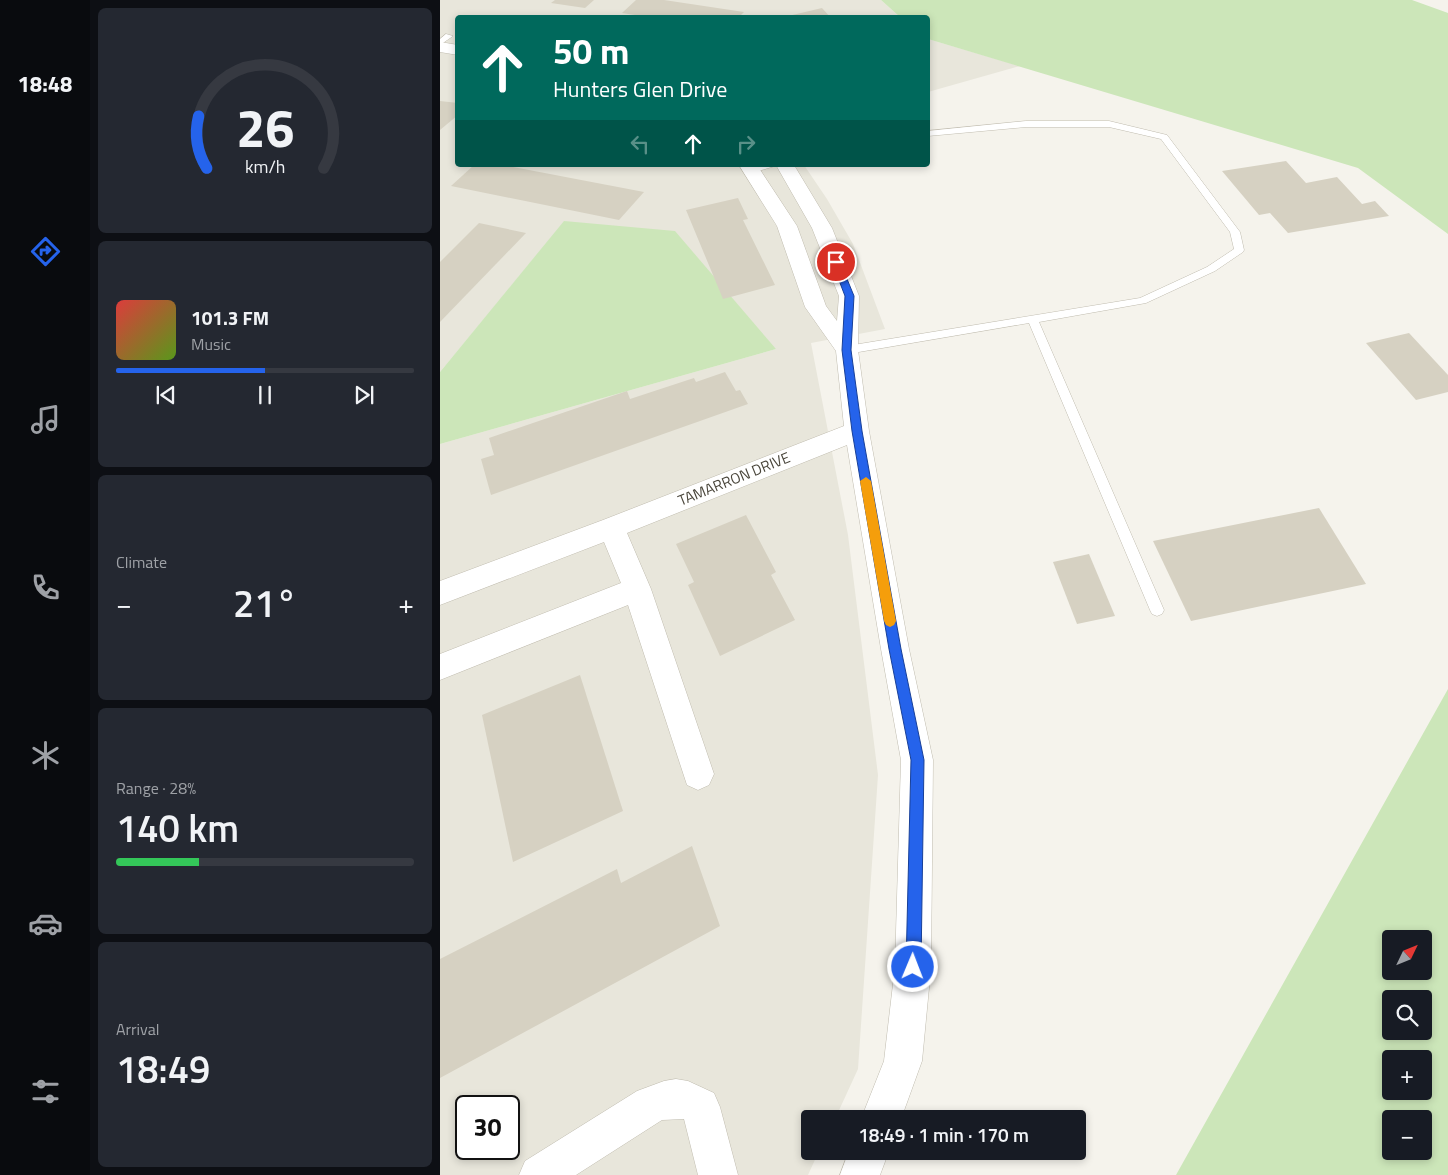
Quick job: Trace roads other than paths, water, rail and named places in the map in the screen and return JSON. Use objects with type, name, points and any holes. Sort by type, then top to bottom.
[{"type":"street","points":[[445,40],[455,48]]},
{"type":"street","points":[[750,167],[787,226],[816,307],[847,350]]},
{"type":"street","points":[[787,167],[822,228],[849,296],[847,350],[857,431],[895,649],[918,760],[913,967],[903,1060],[884,1110]]},
{"type":"street","name":"TAMARRON DRIVE","points":[[440,593],[612,528],[857,431]]},
{"type":"street","points":[[612,528],[636,589],[698,774]]},
{"type":"street","points":[[440,667],[636,589]]},
{"type":"street","points":[[539,1175],[651,1105],[665,1099],[678,1098],[689,1100],[700,1107],[718,1175]]},
{"type":"street","points":[[860,1175],[866,1160]]},
{"type":"lane","points":[[847,350],[1142,301],[1211,269],[1239,250],[1235,232],[1164,137],[1109,124],[1026,124],[930,134]]},
{"type":"lane","points":[[1033,320],[1157,610]]}]
